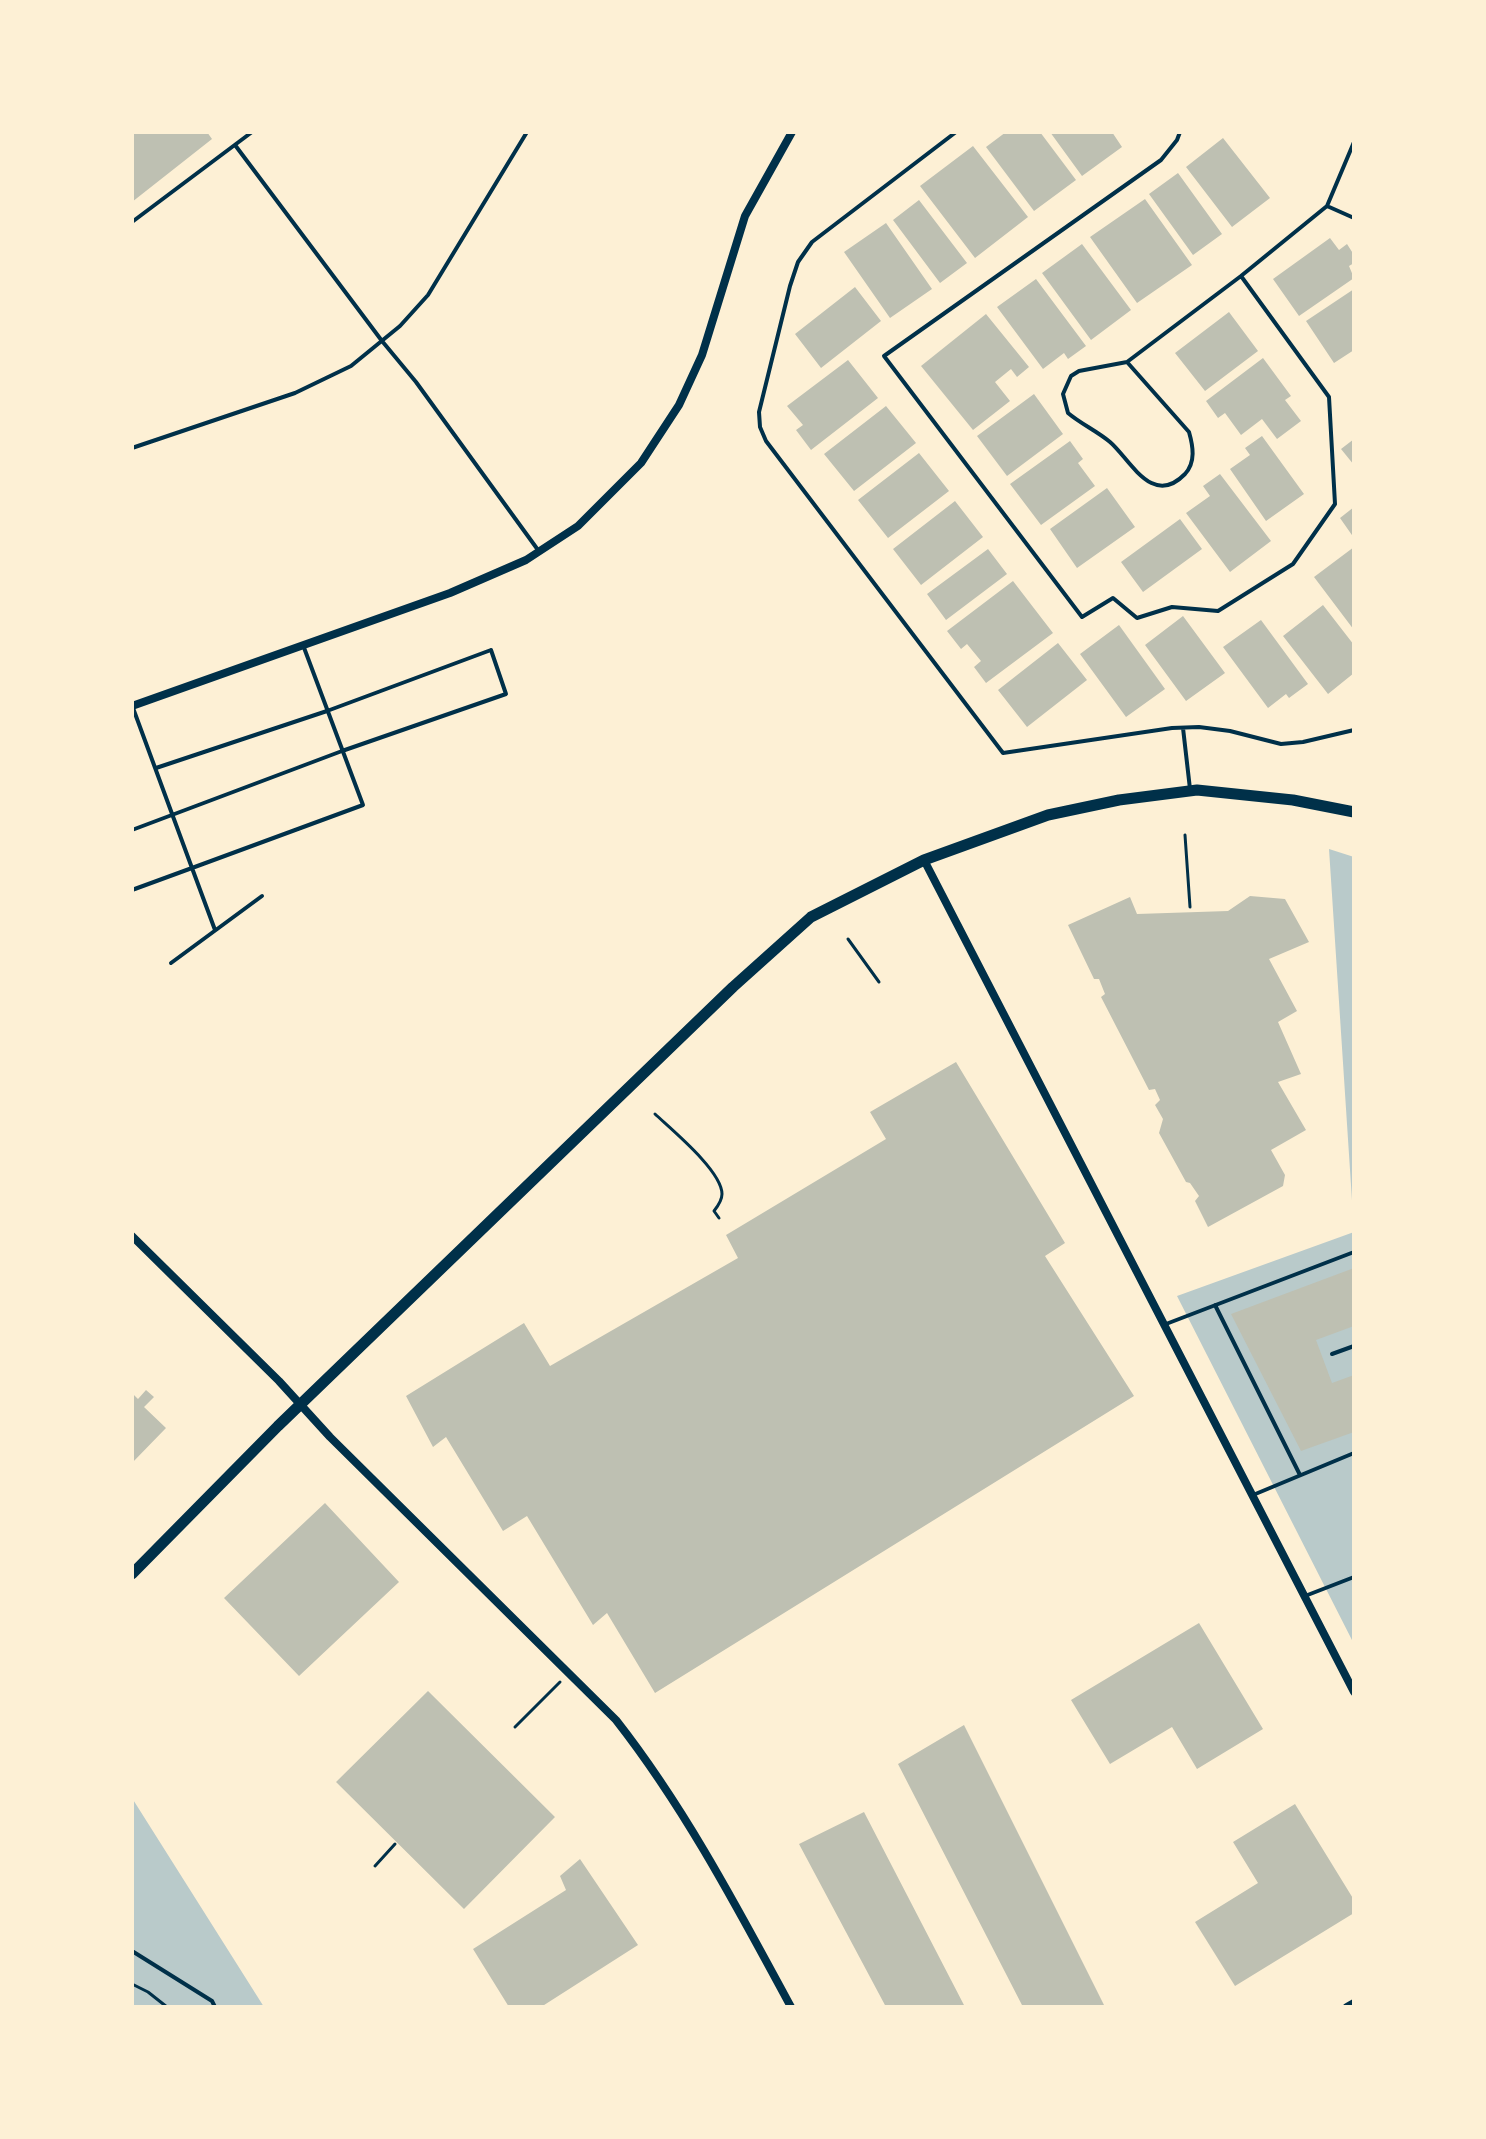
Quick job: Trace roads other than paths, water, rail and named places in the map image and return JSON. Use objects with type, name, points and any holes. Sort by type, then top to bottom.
[{"type":"street","points":[[132,706],[450,593],[540,552],[578,526],[641,463],[679,405],[702,355],[745,216],[792,132]]},
{"type":"street","points":[[132,1574],[278,1426],[721,998],[811,917],[924,860],[1048,815],[1119,800],[1190,791],[1262,795],[1354,812]]},
{"type":"street","points":[[924,860],[1354,1692]]},
{"type":"street","points":[[132,1236],[616,1720],[680,1812],[725,1886],[791,2007]]},
{"type":"street","points":[[1347,2007],[1354,2003]]},
{"type":"lane","points":[[132,222],[252,132]]},
{"type":"lane","points":[[132,448],[295,393],[351,366],[382,341],[428,295],[527,132]]},
{"type":"lane","points":[[956,132],[812,242],[798,262],[761,397],[760,427],[766,441],[1003,753],[1183,728],[1230,731],[1281,744],[1354,730]]},
{"type":"lane","points":[[1180,132],[1161,160],[884,356],[1082,617],[1113,598],[1137,618],[1172,607],[1218,611],[1293,564],[1335,504],[1329,397],[1241,276]]},
{"type":"lane","points":[[1127,362],[1189,432],[1193,458],[1190,467],[1175,481],[1155,484],[1137,475],[1115,446],[1068,413],[1064,404],[1066,385],[1079,371],[1127,362],[1327,206],[1354,142]]},
{"type":"lane","points":[[235,145],[416,382],[540,552]]},
{"type":"lane","points":[[1327,206],[1354,218]]},
{"type":"lane","points":[[132,890],[363,805],[303,645]]},
{"type":"lane","points":[[132,830],[342,751],[506,694],[491,650],[327,711],[156,768]]},
{"type":"lane","points":[[132,706],[215,930]]},
{"type":"lane","points":[[1183,728],[1190,791]]},
{"type":"lane","points":[[171,963],[262,896]]},
{"type":"lane","points":[[1165,1324],[1354,1252]]},
{"type":"lane","points":[[1215,1305],[1300,1475]]},
{"type":"lane","points":[[1332,1354],[1354,1346]]},
{"type":"lane","points":[[1253,1495],[1354,1453]]},
{"type":"lane","points":[[1305,1596],[1354,1577]]},
{"type":"lane","points":[[132,1951],[212,2001],[215,2007]]}]
